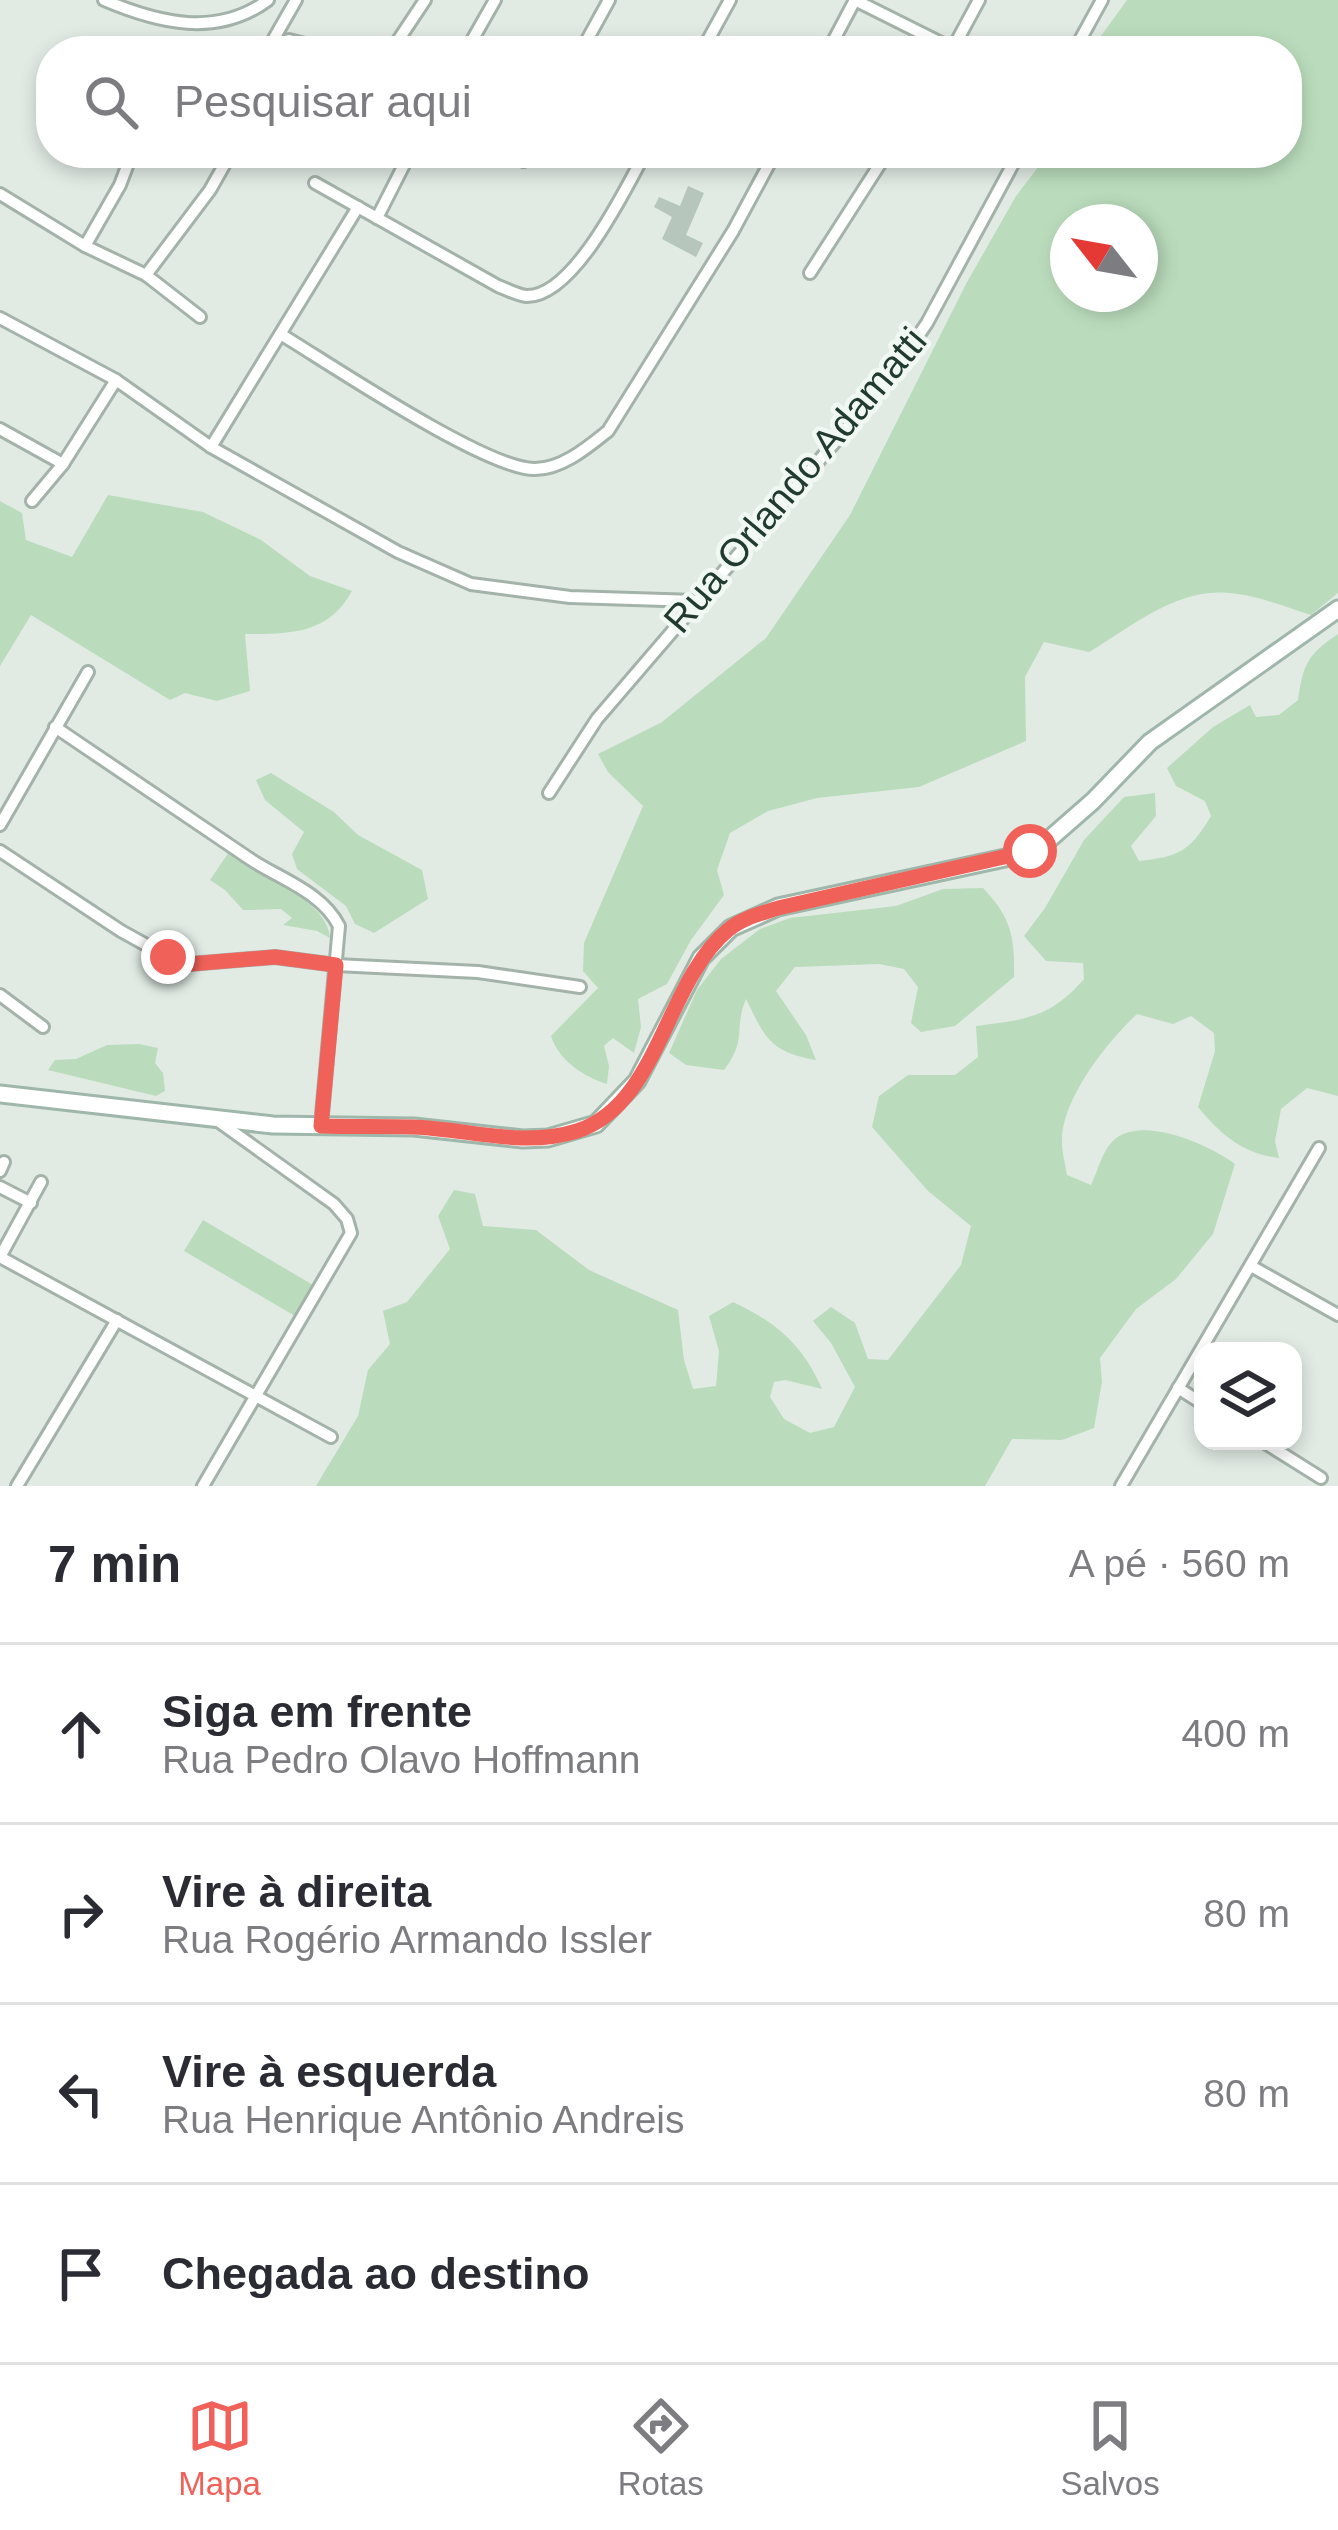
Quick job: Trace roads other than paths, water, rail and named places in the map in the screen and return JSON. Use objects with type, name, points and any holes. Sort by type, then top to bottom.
[{"type":"street","points":[[104,0],[158,18],[206,25],[233,19],[268,0]]},
{"type":"street","points":[[275,36],[296,0]]},
{"type":"street","points":[[401,36],[424,0]]},
{"type":"street","points":[[474,36],[494,0]]},
{"type":"street","points":[[589,36],[609,0]]},
{"type":"street","points":[[710,36],[730,0]]},
{"type":"street","points":[[836,36],[855,0],[926,36]]},
{"type":"street","points":[[960,36],[979,0]]},
{"type":"street","points":[[1082,36],[1102,0]]},
{"type":"street","points":[[85,246],[126,168]]},
{"type":"street","points":[[146,275],[222,168]]},
{"type":"street","points":[[377,218],[402,168]]},
{"type":"street","points":[[316,183],[498,286],[527,296],[554,286],[581,260],[636,168]]},
{"type":"street","points":[[282,335],[483,453],[535,470],[580,454],[608,431],[734,231],[767,168]]},
{"type":"street","points":[[810,273],[876,168]]},
{"type":"street","name":"Rua Orlando Adamatti","points":[[549,793],[597,719],[889,379],[927,322],[1011,168]]},
{"type":"street","points":[[0,194],[85,246],[146,275],[200,316]]},
{"type":"street","points":[[211,447],[358,207]]},
{"type":"street","points":[[0,318],[116,380],[211,447],[398,552],[471,584],[549,595],[696,602]]},
{"type":"street","points":[[32,501],[63,464],[116,380]]},
{"type":"street","points":[[0,429],[63,464]]},
{"type":"street","points":[[0,1094],[212,1117],[414,1127],[524,1139],[548,1138],[596,1124],[637,1081],[701,958],[731,928],[778,908],[1005,859],[1045,843],[1150,742],[1338,609]]},
{"type":"street","points":[[0,825],[88,672]]},
{"type":"street","points":[[55,727],[326,907],[338,926],[321,1126]]},
{"type":"street","points":[[0,851],[121,932],[190,964],[275,957],[478,972],[580,987]]},
{"type":"street","points":[[0,995],[43,1027]]},
{"type":"street","points":[[203,1486],[351,1233],[347,1219],[334,1204],[212,1117]]},
{"type":"street","points":[[1121,1486],[1319,1148]]},
{"type":"street","points":[[41,1182],[0,1257],[331,1437]]},
{"type":"street","points":[[0,1186],[31,1202]]},
{"type":"street","points":[[1251,1265],[1338,1315]]},
{"type":"street","points":[[17,1486],[117,1320]]},
{"type":"street","points":[[1178,1388],[1194,1398]]},
{"type":"street","points":[[1277,1450],[1322,1478]]}]
